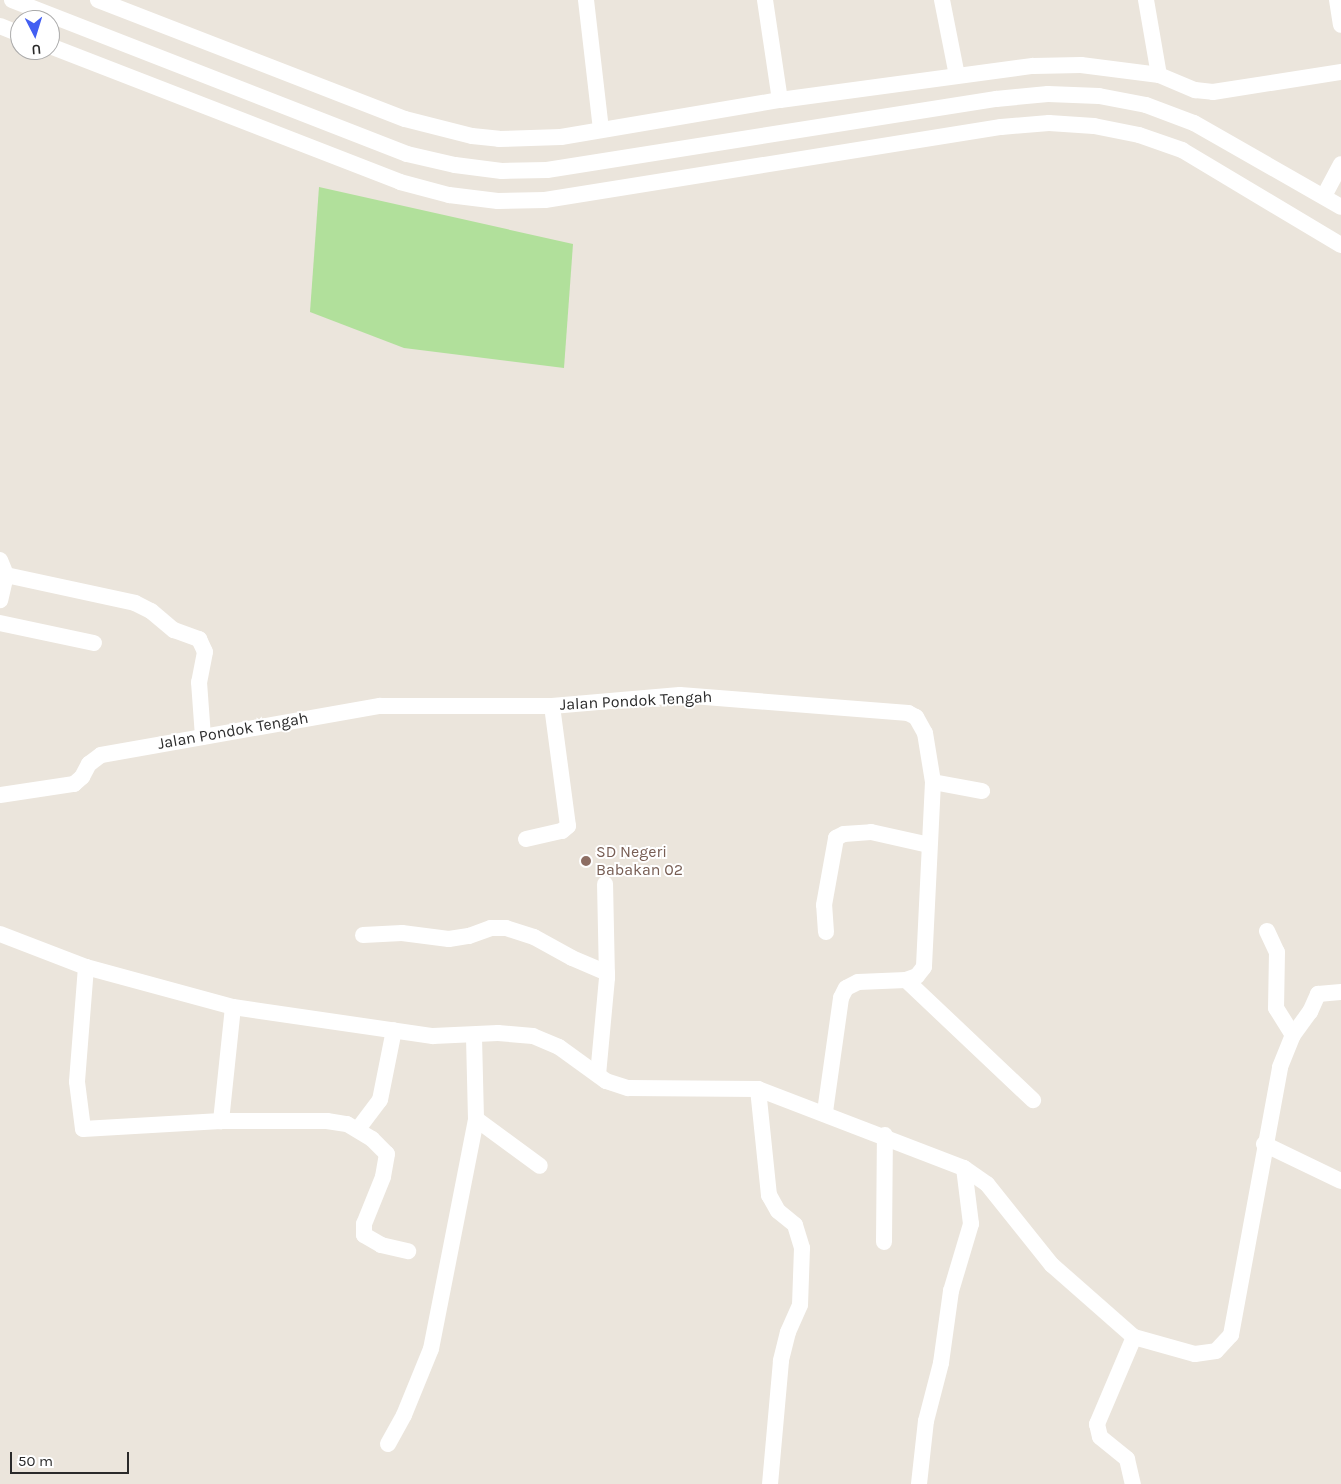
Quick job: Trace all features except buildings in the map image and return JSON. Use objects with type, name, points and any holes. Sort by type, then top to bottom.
[{"type":"street","points":[[12,0],[407,154],[454,165],[502,171],[546,170],[996,99],[1048,94],[1099,96],[1136,104],[1194,123],[1341,207]]},
{"type":"street","points":[[98,0],[405,119],[472,136],[529,140],[780,100],[1057,64],[1159,75],[1195,90],[1214,92],[1341,72]]},
{"type":"street","points":[[586,0],[601,129]]},
{"type":"street","points":[[765,0],[780,100]]},
{"type":"street","points":[[942,0],[957,76]]},
{"type":"street","points":[[1146,0],[1159,75]]},
{"type":"street","points":[[1337,0],[1341,24]]},
{"type":"street","points":[[60,50],[400,182],[449,195],[498,201],[546,200],[1001,127],[1049,124],[1094,126],[1139,135],[1182,150],[1341,245]]},
{"type":"street","points":[[1324,196],[1341,164]]},
{"type":"street","points":[[0,600],[3,567],[135,603],[151,611],[174,630],[199,639],[206,652],[199,682],[204,737]]},
{"type":"street","points":[[0,623],[94,643]]},
{"type":"street","name":"Jalan Pondok Tengah","points":[[0,795],[74,784],[82,777],[89,764],[101,755],[380,706],[552,706],[680,696],[908,713],[916,717],[925,733],[933,782],[924,967],[917,976],[906,980]]},
{"type":"street","points":[[526,839],[562,831],[568,826],[552,706]]},
{"type":"street","points":[[933,782],[982,791]]},
{"type":"street","points":[[826,932],[824,905],[836,838],[844,834],[871,832],[929,845]]},
{"type":"street","points":[[598,1075],[607,973],[605,884]]},
{"type":"street","points":[[363,935],[402,933],[449,939],[469,936],[492,928],[506,928],[534,937],[572,958],[607,973]]},
{"type":"street","points":[[1266,931],[1277,952],[1276,1008],[1292,1035]]},
{"type":"street","points":[[0,934],[86,967],[233,1007],[433,1036],[516,1033],[546,1040],[616,1085],[641,1089],[683,1086],[758,1089],[825,1112],[964,1168],[987,1184],[1052,1264],[1134,1337],[1195,1354],[1216,1351],[1225,1345],[1234,1324],[1264,1144],[1280,1067],[1292,1035],[1310,1012],[1318,994],[1341,992]]},
{"type":"street","points":[[86,967],[78,1082],[83,1129],[221,1121],[327,1121],[358,1129],[387,1154],[383,1177],[364,1224],[364,1235],[381,1245],[408,1251]]},
{"type":"street","points":[[825,1112],[841,998],[846,988],[858,982],[906,980],[1033,1100]]},
{"type":"street","points":[[221,1121],[233,1007]]},
{"type":"street","points":[[358,1129],[380,1100],[394,1030]]},
{"type":"street","points":[[388,1444],[404,1415],[431,1349],[476,1119],[474,1035]]},
{"type":"street","points":[[758,1089],[770,1195],[778,1211],[795,1225],[802,1248],[800,1305],[788,1332],[781,1361],[770,1484]]},
{"type":"street","points":[[476,1119],[540,1166]]},
{"type":"street","points":[[884,1242],[885,1135]]},
{"type":"street","points":[[1264,1144],[1341,1180]]},
{"type":"street","points":[[919,1484],[926,1421],[942,1363],[951,1291],[971,1224],[964,1168]]},
{"type":"street","points":[[1132,1484],[1127,1459],[1100,1437],[1097,1424],[1134,1337]]},
{"type":"green space","points":[[319,187],[573,244],[564,368],[404,348],[310,312]]},
{"type":"place","name":"SD Negeri Babakan 02","points":[[586,861]]}]
